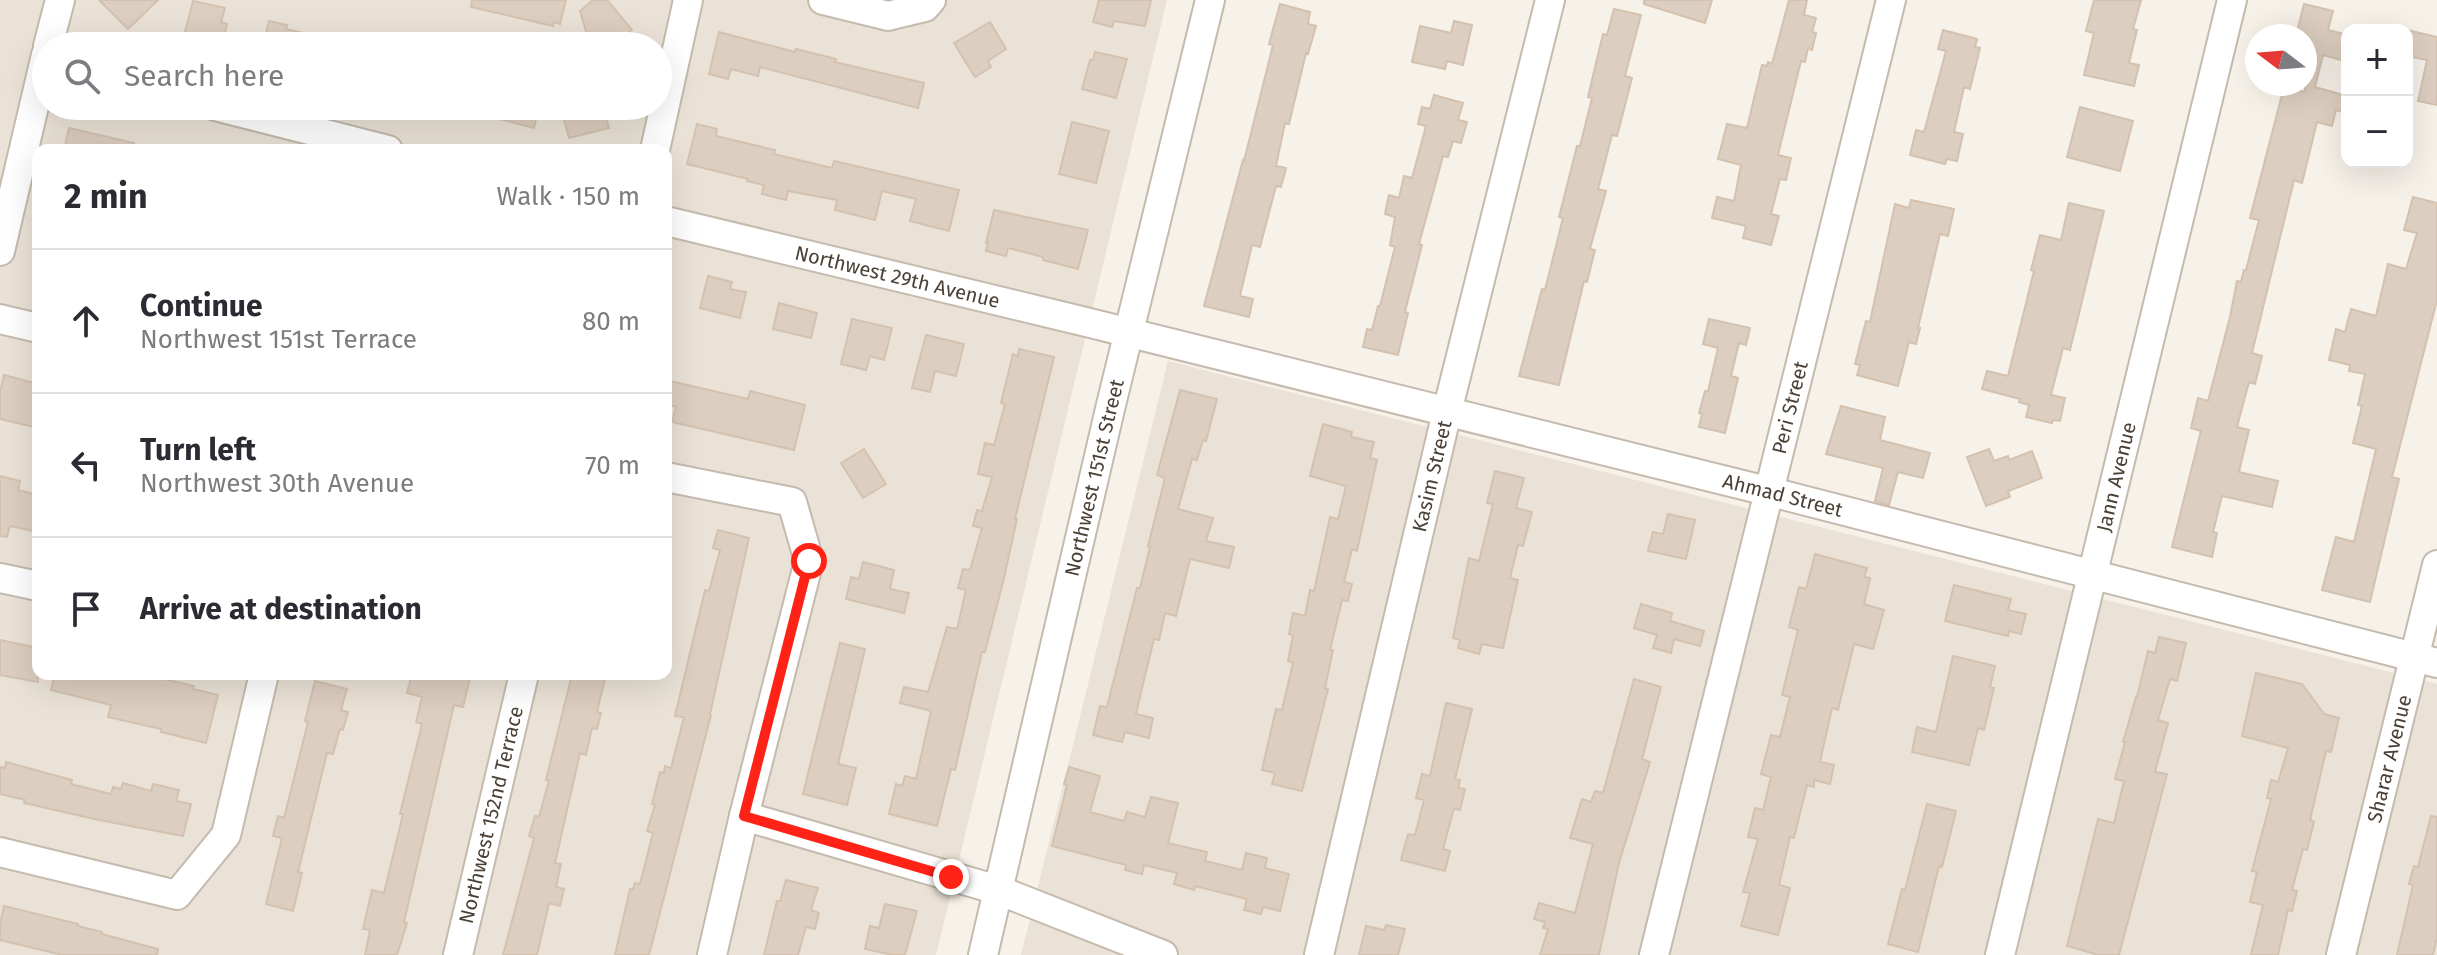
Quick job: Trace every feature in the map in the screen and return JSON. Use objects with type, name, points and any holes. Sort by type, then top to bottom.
[{"type":"street","points":[[52,32],[60,0]]},
{"type":"street","points":[[672,73],[688,0]]},
{"type":"street","points":[[823,0],[888,16],[928,4]]},
{"type":"street","name":"Northwest 151st Street","points":[[983,955],[1210,0]]},
{"type":"street","name":"Kasim Street","points":[[1319,955],[1447,412],[1550,0]]},
{"type":"street","name":"Peri Street","points":[[1654,955],[1891,0]]},
{"type":"street","name":"Jann Avenue","points":[[2000,955],[2232,0]]},
{"type":"street","points":[[0,251],[32,116]]},
{"type":"street","points":[[270,120],[364,144]]},
{"type":"street","points":[[656,144],[662,120]]},
{"type":"street","name":"Northwest 29th Avenue","points":[[672,222],[1129,332]]},
{"type":"street","points":[[0,319],[32,327]]},
{"type":"street","name":"Ahmad Street","points":[[1129,332],[2426,660]]},
{"type":"street","points":[[672,478],[792,502],[809,561],[712,955]]},
{"type":"street","name":"Sharar Avenue","points":[[2341,955],[2426,660],[2437,565]]},
{"type":"street","points":[[0,578],[32,585]]},
{"type":"street","points":[[0,852],[177,895],[226,835],[263,680]]},
{"type":"street","name":"Northwest 152nd Terrace","points":[[458,955],[523,680]]},
{"type":"street","points":[[744,816],[998,890],[1163,955]]},
{"type":"shaded area","points":[[0,0],[1167,0],[936,955],[0,955]]},
{"type":"shaded area","points":[[1168,361],[2437,684],[2437,955],[1021,955]]},
{"type":"building","points":[[99,0],[158,0],[128,29]]},
{"type":"building","points":[[472,0],[566,0],[560,24],[554,22],[553,26],[471,7]]},
{"type":"building","points":[[593,0],[607,0],[632,30],[586,32],[580,11]]},
{"type":"building","points":[[1099,0],[1151,0],[1145,26],[1114,21],[1112,27],[1093,22]]},
{"type":"building","points":[[1644,0],[1712,0],[1705,23],[1644,4]]},
{"type":"building","points":[[1789,0],[1807,0],[1804,15],[1816,18],[1812,32],[1816,33],[1812,50],[1808,48],[1805,62],[1801,61],[1778,155],[1791,158],[1786,180],[1780,179],[1771,214],[1779,216],[1771,245],[1743,238],[1746,226],[1712,218],[1717,197],[1734,201],[1741,165],[1718,159],[1727,124],[1747,128],[1762,65],[1772,64]]},
{"type":"building","points":[[2094,0],[2141,0],[2133,29],[2137,30],[2129,63],[2139,65],[2134,86],[2084,75],[2094,33],[2086,31]]},
{"type":"building","points":[[193,1],[225,8],[221,22],[227,24],[225,32],[185,32]]},
{"type":"building","points":[[1280,4],[1310,12],[1308,24],[1316,26],[1306,53],[1289,124],[1285,123],[1276,166],[1286,168],[1281,187],[1276,186],[1260,247],[1252,245],[1240,296],[1253,299],[1249,317],[1204,306],[1244,161]]},
{"type":"building","points":[[2304,4],[2333,11],[2328,30],[2341,33],[2341,60],[2323,55],[2317,79],[2317,24],[2299,24]]},
{"type":"building","points":[[1614,9],[1641,15],[1625,76],[1632,78],[1617,136],[1612,135],[1598,189],[1606,191],[1590,249],[1595,250],[1587,282],[1584,281],[1559,385],[1519,376],[1563,218],[1559,217],[1592,98],[1588,97],[1603,34],[1607,35]]},
{"type":"building","points":[[269,21],[287,25],[286,29],[299,32],[266,32]]},
{"type":"building","points":[[1454,21],[1472,25],[1463,65],[1447,61],[1445,69],[1412,62],[1420,26],[1451,33]]},
{"type":"building","points":[[990,22],[1006,49],[988,61],[991,67],[975,77],[954,43]]},
{"type":"building","points":[[1943,30],[1977,39],[1975,47],[1980,48],[1970,89],[1964,87],[1954,132],[1963,134],[1957,161],[1947,159],[1945,164],[1910,155],[1916,130],[1924,132],[1946,51],[1938,49]]},
{"type":"building","points":[[2413,31],[2437,37],[2437,105],[2418,101],[2427,60],[2413,57]]},
{"type":"building","points":[[719,32],[924,83],[918,108],[760,67],[758,76],[731,69],[728,79],[709,74]]},
{"type":"building","points":[[1095,52],[1127,59],[1116,98],[1082,89]]},
{"type":"building","points":[[2317,88],[2341,94],[2341,111],[2336,110],[2332,126],[2317,122],[2302,183],[2294,180],[2252,353],[2262,356],[2255,384],[2249,382],[2237,427],[2249,430],[2239,472],[2278,481],[2272,507],[2222,496],[2213,532],[2217,533],[2212,557],[2172,547],[2201,431],[2191,428],[2198,398],[2208,401],[2237,281],[2241,282],[2246,270],[2259,220],[2250,218],[2282,96],[2317,96]]},
{"type":"building","points":[[1434,95],[1463,103],[1458,120],[1467,122],[1461,143],[1453,141],[1448,157],[1443,156],[1419,244],[1422,245],[1398,355],[1363,347],[1367,329],[1372,330],[1380,306],[1395,247],[1390,245],[1395,217],[1385,214],[1389,195],[1399,198],[1404,176],[1412,178],[1426,126],[1418,124],[1422,107],[1430,109]]},
{"type":"building","points":[[2080,107],[2133,121],[2120,171],[2067,157]]},
{"type":"building","points":[[504,120],[536,120],[534,128]]},
{"type":"building","points":[[564,120],[607,120],[609,128],[569,138]]},
{"type":"building","points":[[1072,122],[1109,131],[1096,183],[1059,174]]},
{"type":"building","points":[[697,124],[717,129],[716,136],[775,150],[774,154],[832,168],[834,161],[959,190],[949,231],[910,221],[916,199],[882,191],[875,220],[835,210],[837,200],[788,191],[786,200],[762,194],[764,185],[748,179],[687,164]]},
{"type":"building","points":[[69,128],[134,143],[134,144],[65,144]]},
{"type":"building","points":[[2413,197],[2437,203],[2437,300],[2392,477],[2399,479],[2370,602],[2322,590],[2336,537],[2354,542],[2376,449],[2353,443],[2362,406],[2358,405],[2365,374],[2349,371],[2350,365],[2329,360],[2336,329],[2345,332],[2351,309],[2376,316],[2388,264],[2406,269],[2417,233],[2404,230]]},
{"type":"building","points":[[1911,200],[1954,209],[1948,236],[1940,234],[1916,344],[1909,342],[1898,386],[1857,375],[1860,365],[1855,364],[1866,321],[1870,322],[1895,204],[1909,208]]},
{"type":"building","points":[[2069,203],[2104,211],[2070,350],[2063,348],[2051,395],[2065,398],[2060,421],[2053,420],[2052,423],[2026,417],[2029,405],[2019,402],[2020,399],[1982,389],[1987,371],[2008,376],[2040,235],[2061,240]]},
{"type":"building","points":[[994,210],[1088,230],[1078,269],[1008,248],[1006,256],[986,251]]},
{"type":"building","points":[[708,276],[732,282],[730,289],[746,292],[740,318],[700,308]]},
{"type":"building","points":[[779,303],[817,313],[811,338],[773,329]]},
{"type":"building","points":[[852,319],[892,328],[884,360],[870,356],[866,370],[841,364]]},
{"type":"building","points":[[1709,319],[1750,328],[1746,345],[1739,343],[1731,376],[1738,378],[1725,433],[1699,427],[1702,414],[1699,413],[1705,391],[1708,391],[1718,348],[1703,344]]},
{"type":"building","points":[[926,335],[964,344],[956,376],[935,371],[930,392],[912,388]]},
{"type":"building","points":[[1019,349],[1054,357],[1004,578],[985,652],[982,652],[955,770],[951,769],[937,826],[889,814],[896,784],[902,786],[905,776],[916,779],[931,711],[900,703],[904,687],[928,692],[947,627],[957,629],[966,590],[958,588],[963,569],[970,570],[982,528],[973,526],[977,510],[982,511],[992,477],[978,474],[985,443],[994,445],[1013,354],[1018,356]]},
{"type":"building","points":[[4,375],[32,382],[32,427],[0,419],[0,392]]},
{"type":"building","points":[[672,381],[748,399],[750,391],[805,405],[794,450],[672,422],[676,407],[672,406]]},
{"type":"building","points":[[1180,390],[1217,399],[1206,441],[1203,440],[1197,460],[1192,459],[1178,509],[1213,518],[1206,541],[1234,547],[1229,568],[1190,559],[1176,616],[1165,613],[1159,640],[1154,639],[1141,692],[1136,714],[1153,718],[1149,738],[1125,732],[1122,742],[1093,735],[1100,706],[1107,707],[1137,588],[1140,588],[1165,478],[1157,475]]},
{"type":"building","points":[[1841,406],[1885,417],[1880,440],[1930,453],[1923,478],[1898,472],[1889,505],[1875,501],[1883,468],[1826,454]]},
{"type":"building","points":[[1323,424],[1352,432],[1351,437],[1374,442],[1370,458],[1377,460],[1357,551],[1352,549],[1344,582],[1352,584],[1348,601],[1342,600],[1330,650],[1333,650],[1325,688],[1328,689],[1302,791],[1272,784],[1275,773],[1262,770],[1276,709],[1282,710],[1293,663],[1288,661],[1293,613],[1305,616],[1310,590],[1314,591],[1330,517],[1338,519],[1346,486],[1310,476]]},
{"type":"building","points":[[864,449],[886,484],[863,498],[841,463]]},
{"type":"building","points":[[1989,449],[1994,461],[2008,456],[2009,460],[2032,451],[2042,478],[2008,491],[2010,497],[1986,506],[1967,457]]},
{"type":"building","points":[[1495,471],[1524,478],[1516,508],[1532,512],[1523,546],[1518,545],[1510,578],[1518,580],[1503,648],[1482,644],[1479,654],[1458,648],[1460,640],[1453,638],[1469,558],[1479,561],[1493,504],[1487,503]]},
{"type":"building","points":[[0,476],[20,481],[18,490],[32,494],[32,531],[10,526],[7,537],[0,536]]},
{"type":"building","points":[[1668,514],[1695,520],[1686,559],[1648,551],[1653,532],[1663,534]]},
{"type":"building","points":[[718,530],[749,538],[711,715],[649,955],[615,955],[630,889],[635,883],[640,884],[653,833],[647,831],[660,772],[664,773],[665,766],[671,768],[684,717],[675,716],[705,590],[709,591],[720,550],[713,548]]},
{"type":"building","points":[[1815,554],[1867,568],[1864,577],[1870,578],[1864,604],[1884,610],[1873,649],[1854,644],[1838,710],[1832,708],[1820,762],[1834,765],[1830,784],[1814,780],[1814,787],[1807,785],[1779,885],[1790,888],[1778,935],[1741,926],[1750,893],[1743,892],[1758,839],[1748,837],[1755,808],[1763,810],[1771,777],[1761,774],[1771,735],[1780,737],[1790,697],[1782,695],[1798,630],[1789,627],[1799,587],[1806,589]]},
{"type":"building","points":[[863,562],[894,570],[890,589],[909,593],[904,613],[846,599],[851,577],[859,579]]},
{"type":"building","points":[[1954,585],[2011,599],[2008,610],[2026,614],[2021,634],[2009,631],[2008,636],[1945,621]]},
{"type":"building","points":[[1641,604],[1672,613],[1670,621],[1704,631],[1700,646],[1674,639],[1671,653],[1653,648],[1657,635],[1634,628]]},
{"type":"building","points":[[2159,637],[2186,643],[2177,681],[2170,679],[2158,720],[2168,723],[2155,772],[2167,774],[2119,955],[2099,955],[2067,946],[2098,819],[2114,823],[2124,781],[2115,779],[2123,742],[2148,651],[2155,653]]},
{"type":"building","points":[[0,640],[32,647],[32,680],[38,682],[0,675]]},
{"type":"building","points":[[840,643],[865,649],[838,764],[856,768],[847,805],[803,794]]},
{"type":"building","points":[[1953,656],[1995,666],[1990,687],[1994,688],[1984,730],[1978,728],[1969,765],[1912,752],[1917,727],[1936,732]]},
{"type":"building","points":[[2256,673],[2302,684],[2324,714],[2339,718],[2331,752],[2326,751],[2310,820],[2314,822],[2307,850],[2303,849],[2292,890],[2297,891],[2292,911],[2288,910],[2278,955],[2251,955],[2263,905],[2250,902],[2257,872],[2252,871],[2271,799],[2267,798],[2271,780],[2278,782],[2288,748],[2242,736]]},
{"type":"building","points":[[1634,679],[1661,687],[1642,759],[1650,762],[1619,863],[1599,955],[1540,955],[1548,929],[1543,928],[1545,922],[1534,919],[1539,903],[1575,913],[1593,844],[1570,838],[1582,799],[1591,802],[1595,791],[1603,793]]},
{"type":"building","points":[[54,680],[168,680],[218,695],[206,743],[108,717],[111,705],[51,690]]},
{"type":"building","points":[[410,680],[470,680],[463,707],[454,705],[404,922],[407,923],[397,955],[365,955],[370,930],[363,929],[372,890],[384,893],[422,724],[416,722],[422,697],[407,693]]},
{"type":"building","points":[[571,680],[605,680],[597,712],[601,713],[597,729],[592,728],[586,755],[580,753],[555,863],[561,864],[556,887],[564,889],[560,906],[549,903],[537,955],[503,955],[534,838],[529,836],[535,816],[539,817],[549,780],[546,780]]},
{"type":"building","points":[[315,681],[347,689],[341,710],[348,712],[333,754],[327,753],[298,872],[302,873],[293,911],[266,904],[282,838],[273,836],[278,816],[284,818]]},
{"type":"building","points":[[1446,703],[1472,709],[1455,779],[1460,780],[1458,788],[1465,789],[1460,810],[1454,808],[1443,849],[1450,851],[1445,871],[1401,860],[1408,834],[1415,835],[1424,800],[1416,798],[1422,774],[1430,776]]},
{"type":"building","points":[[6,762],[111,794],[113,787],[121,789],[123,783],[151,791],[153,784],[179,790],[176,801],[191,804],[183,836],[24,803],[25,800],[0,794],[0,767],[5,768]]},
{"type":"building","points":[[1069,767],[1100,776],[1090,812],[1124,821],[1127,812],[1145,817],[1151,797],[1178,803],[1168,843],[1207,852],[1205,861],[1242,870],[1246,853],[1267,858],[1265,868],[1289,874],[1280,911],[1263,907],[1261,914],[1244,910],[1247,899],[1174,884],[1177,873],[1144,865],[1142,874],[1125,870],[1126,865],[1052,846]]},
{"type":"building","points":[[1927,804],[1956,811],[1918,952],[1888,944]]},
{"type":"building","points":[[2431,816],[2437,817],[2437,937],[2433,955],[2397,955],[2413,885],[2409,884],[2414,866],[2418,867]]},
{"type":"building","points":[[786,880],[818,888],[811,910],[819,913],[815,929],[806,927],[798,955],[764,955],[777,901],[780,901]]},
{"type":"building","points":[[885,904],[917,911],[905,955],[865,949],[870,926],[879,928]]},
{"type":"building","points":[[4,906],[78,924],[158,949],[157,955],[62,955],[0,940]]},
{"type":"building","points":[[1386,925],[1405,929],[1398,955],[1359,955],[1366,926],[1384,930]]},
{"type":"route","points":[[809,561],[744,816],[951,877]]}]
